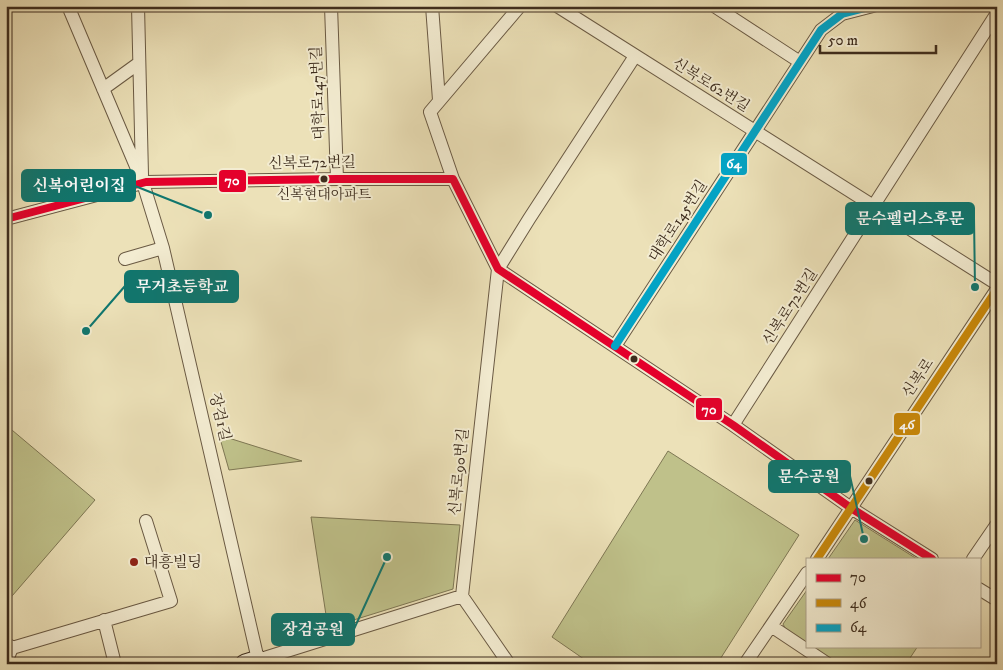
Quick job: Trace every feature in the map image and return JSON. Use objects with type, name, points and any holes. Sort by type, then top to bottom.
[{"type":"street","name":"장검1길","points":[[68,6],[143,183],[163,248],[233,544],[254,662]]},
{"type":"street","name":"장검1길","points":[[138,6],[143,183]]},
{"type":"street","name":"대학로147번길","points":[[331,6],[337,179]]},
{"type":"street","points":[[432,6],[439,100]]},
{"type":"street","points":[[520,6],[430,112],[453,179],[498,269],[733,424],[851,508],[930,558]]},
{"type":"street","name":"신복로62번길","points":[[557,6],[997,284]]},
{"type":"street","points":[[714,6],[800,62]]},
{"type":"street","name":"대학로145번길","points":[[615,346],[821,30],[842,14],[872,6]]},
{"type":"street","points":[[873,206],[997,13]]},
{"type":"street","points":[[498,269],[528,218],[635,56]]},
{"type":"street","points":[[103,89],[139,63]]},
{"type":"street","name":"신복로72번길","points":[[143,183],[453,179]]},
{"type":"street","points":[[6,219],[143,183]]},
{"type":"street","name":"신복로72번길","points":[[733,424],[873,206]]},
{"type":"street","points":[[125,259],[163,248]]},
{"type":"street","name":"신복로90번길","points":[[462,596],[498,269]]},
{"type":"street","name":"신복로","points":[[817,558],[997,289]]},
{"type":"street","points":[[6,662],[9,645],[171,601],[146,521]]},
{"type":"street","points":[[975,558],[997,524]]},
{"type":"street","points":[[745,664],[806,574]]},
{"type":"street","points":[[980,590],[997,600]]},
{"type":"street","points":[[254,662],[462,596],[509,664]]},
{"type":"street","points":[[104,620],[115,664]]},
{"type":"street","points":[[771,626],[828,664]]},
{"type":"green space","points":[[6,425],[95,500],[6,603]]},
{"type":"green space","points":[[219,435],[302,461],[229,470]]},
{"type":"green space","points":[[668,451],[799,535],[717,664],[591,664],[552,637]]},
{"type":"green space","points":[[311,517],[460,525],[453,589],[328,628]]},
{"type":"green space","points":[[855,520],[915,558],[829,558]]},
{"type":"green space","points":[[806,591],[806,644],[787,632],[783,624]]},
{"type":"green space","points":[[812,648],[917,648],[906,664],[835,664]]},
{"type":"transit line","name":"64","points":[[615,346],[821,30],[842,14],[873,6]]},
{"type":"transit line","name":"70","points":[[6,219],[146,182],[453,179],[498,269],[733,425],[851,508],[930,558]]},
{"type":"transit line","name":"46","points":[[818,558],[997,289]]},
{"type":"place","name":"신복현대아파트","points":[[324,179]]},
{"type":"place","name":"신복어린이집","points":[[208,215]]},
{"type":"place","name":"문수펠리스후문","points":[[975,287]]},
{"type":"place","name":"무거초등학교","points":[[86,331]]},
{"type":"place","name":"문수공원","points":[[864,539]]},
{"type":"place","name":"장검공원","points":[[387,557]]},
{"type":"place","name":"대흥빌딩","points":[[134,562]]}]
